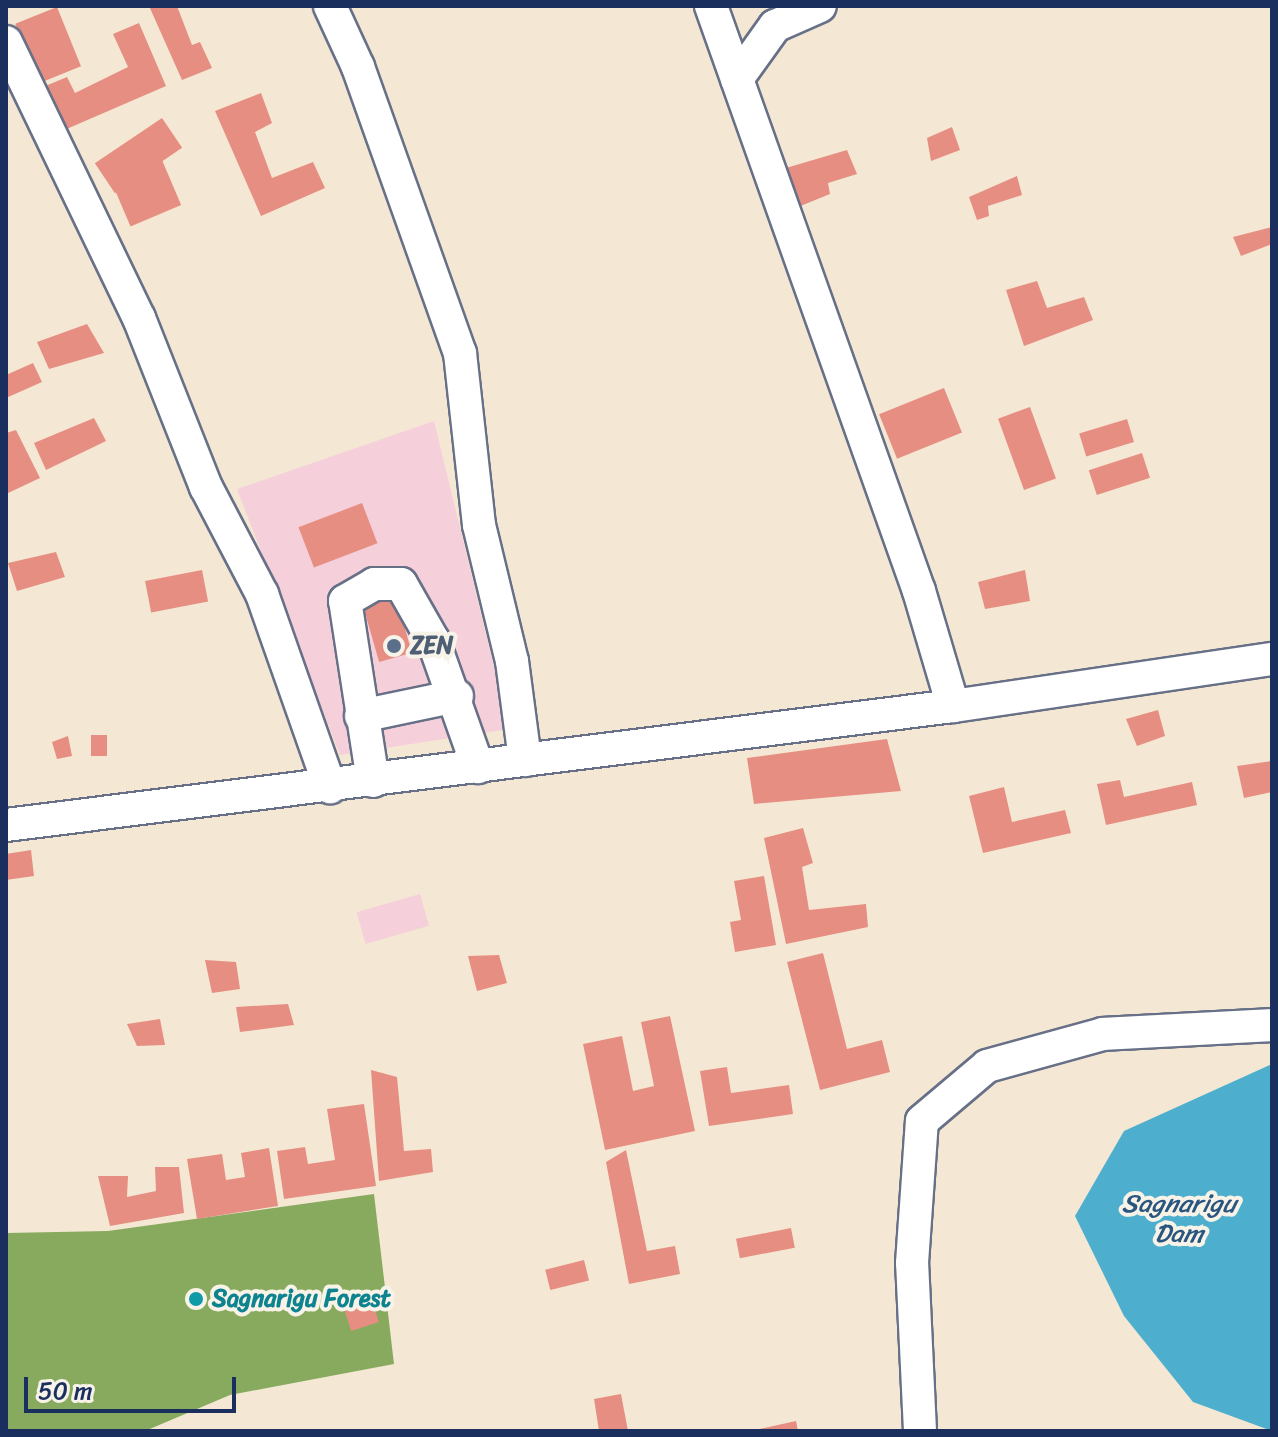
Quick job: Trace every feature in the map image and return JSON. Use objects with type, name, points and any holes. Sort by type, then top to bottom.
[{"type":"street","points":[[330,6],[358,67],[460,353],[479,525],[512,661],[525,760]]},
{"type":"street","points":[[711,6],[919,591],[953,706]]},
{"type":"street","points":[[737,79],[775,26],[820,6]]},
{"type":"street","points":[[6,42],[139,318],[206,487],[262,594],[330,787]]},
{"type":"street","points":[[373,781],[345,601],[374,584],[401,584],[457,696],[478,767]]},
{"type":"street","points":[[6,825],[330,787],[953,706],[1272,659]]},
{"type":"street","points":[[361,716],[457,696]]},
{"type":"street","points":[[920,1431],[912,1263],[922,1121],[987,1066],[1103,1034],[1272,1025]]},
{"type":"shaded area","points":[[434,421],[509,729],[340,755],[237,489]]},
{"type":"shaded area","points":[[420,894],[429,926],[366,944],[357,912]]},
{"type":"green space","name":"Sagnarigu Forest","points":[[374,1194],[394,1364],[230,1395],[145,1431],[6,1431],[6,1233],[108,1231]]},
{"type":"water","name":"Sagnarigu Dam","points":[[1272,1064],[1272,1431],[1193,1402],[1124,1316],[1075,1216],[1124,1131]]},
{"type":"building","points":[[149,6],[177,6],[192,45],[200,42],[212,68],[182,80]]},
{"type":"building","points":[[57,7],[81,66],[39,83],[15,24]]},
{"type":"building","points":[[139,23],[166,86],[62,131],[43,87],[67,77],[75,93],[128,67],[113,34]]},
{"type":"building","points":[[261,93],[272,123],[255,132],[272,178],[313,162],[325,188],[261,216],[215,111]]},
{"type":"building","points":[[162,118],[182,148],[115,193],[95,163]]},
{"type":"building","points":[[952,127],[960,150],[931,161],[927,138]]},
{"type":"building","points":[[847,150],[857,174],[828,183],[830,194],[798,207],[786,168]]},
{"type":"building","points":[[162,160],[181,205],[131,227],[111,181]]},
{"type":"building","points":[[1017,176],[1022,195],[988,206],[989,216],[977,220],[969,197]]},
{"type":"building","points":[[1272,227],[1272,244],[1241,256],[1233,237]]},
{"type":"building","points":[[1037,281],[1047,308],[1084,297],[1093,320],[1024,346],[1006,290]]},
{"type":"building","points":[[87,324],[104,353],[49,369],[37,342]]},
{"type":"building","points":[[33,363],[42,382],[6,398],[6,375]]},
{"type":"building","points":[[944,388],[962,433],[897,459],[879,414]]},
{"type":"building","points":[[1030,407],[1056,478],[1024,490],[998,419]]},
{"type":"building","points":[[94,418],[106,441],[46,470],[34,443]]},
{"type":"building","points":[[1127,419],[1134,442],[1086,457],[1079,434]]},
{"type":"building","points":[[16,430],[40,478],[6,494],[6,433]]},
{"type":"building","points":[[1142,453],[1150,478],[1097,495],[1089,470]]},
{"type":"building","points":[[362,503],[377,543],[314,568],[299,527]]},
{"type":"building","points":[[56,552],[65,577],[17,591],[8,563]]},
{"type":"building","points":[[202,570],[208,601],[151,612],[145,581]]},
{"type":"building","points":[[1025,570],[1030,601],[985,609],[978,582]]},
{"type":"building","points":[[395,594],[412,653],[379,662],[362,603]]},
{"type":"building","points":[[1158,710],[1165,736],[1137,746],[1126,719]]},
{"type":"building","points":[[91,735],[107,735],[107,756],[91,756]]},
{"type":"building","points":[[68,736],[72,756],[57,759],[52,742]]},
{"type":"building","points":[[887,739],[901,791],[754,804],[747,758]]},
{"type":"building","points":[[1272,761],[1272,792],[1244,798],[1237,766]]},
{"type":"building","points":[[1120,780],[1124,797],[1192,782],[1197,805],[1106,825],[1097,784]]},
{"type":"building","points":[[1004,787],[1012,822],[1065,810],[1071,833],[983,853],[969,796]]},
{"type":"building","points":[[803,828],[813,863],[802,867],[809,910],[866,904],[868,927],[786,944],[764,838]]},
{"type":"building","points":[[31,850],[34,876],[6,880],[6,854]]},
{"type":"building","points":[[764,876],[776,945],[735,952],[730,922],[741,920],[734,881]]},
{"type":"building","points":[[823,953],[847,1049],[882,1040],[890,1072],[820,1090],[787,962]]},
{"type":"building","points":[[499,955],[507,983],[477,991],[468,956]]},
{"type":"building","points":[[205,960],[236,962],[240,989],[212,993]]},
{"type":"building","points":[[288,1004],[294,1025],[240,1032],[236,1007]]},
{"type":"building","points":[[670,1016],[695,1131],[605,1150],[583,1044],[622,1036],[633,1091],[654,1086],[641,1022]]},
{"type":"building","points":[[160,1019],[165,1045],[137,1046],[127,1024]]},
{"type":"building","points":[[727,1067],[731,1093],[789,1085],[793,1114],[709,1126],[700,1071]]},
{"type":"building","points":[[371,1070],[397,1077],[404,1151],[431,1149],[433,1172],[379,1181]]},
{"type":"building","points":[[364,1104],[376,1186],[284,1199],[277,1151],[305,1147],[308,1164],[335,1160],[327,1109]]},
{"type":"building","points":[[269,1148],[278,1206],[197,1219],[187,1159],[222,1154],[226,1180],[245,1177],[241,1153]]},
{"type":"building","points":[[626,1150],[647,1251],[675,1246],[680,1274],[629,1284],[606,1162]]},
{"type":"building","points":[[155,1167],[179,1167],[184,1213],[110,1226],[98,1176],[128,1176],[127,1197],[156,1191]]},
{"type":"building","points":[[791,1228],[795,1248],[740,1258],[736,1239]]},
{"type":"building","points":[[584,1260],[589,1280],[550,1290],[545,1270]]},
{"type":"building","points":[[372,1301],[379,1322],[351,1331],[344,1310]]},
{"type":"building","points":[[621,1394],[628,1431],[599,1431],[594,1399]]},
{"type":"building","points":[[796,1421],[798,1431],[755,1431],[755,1430]]},
{"type":"place","name":"ZEN","points":[[394,646]]},
{"type":"place","name":"Sagnarigu Forest","points":[[196,1299]]}]
